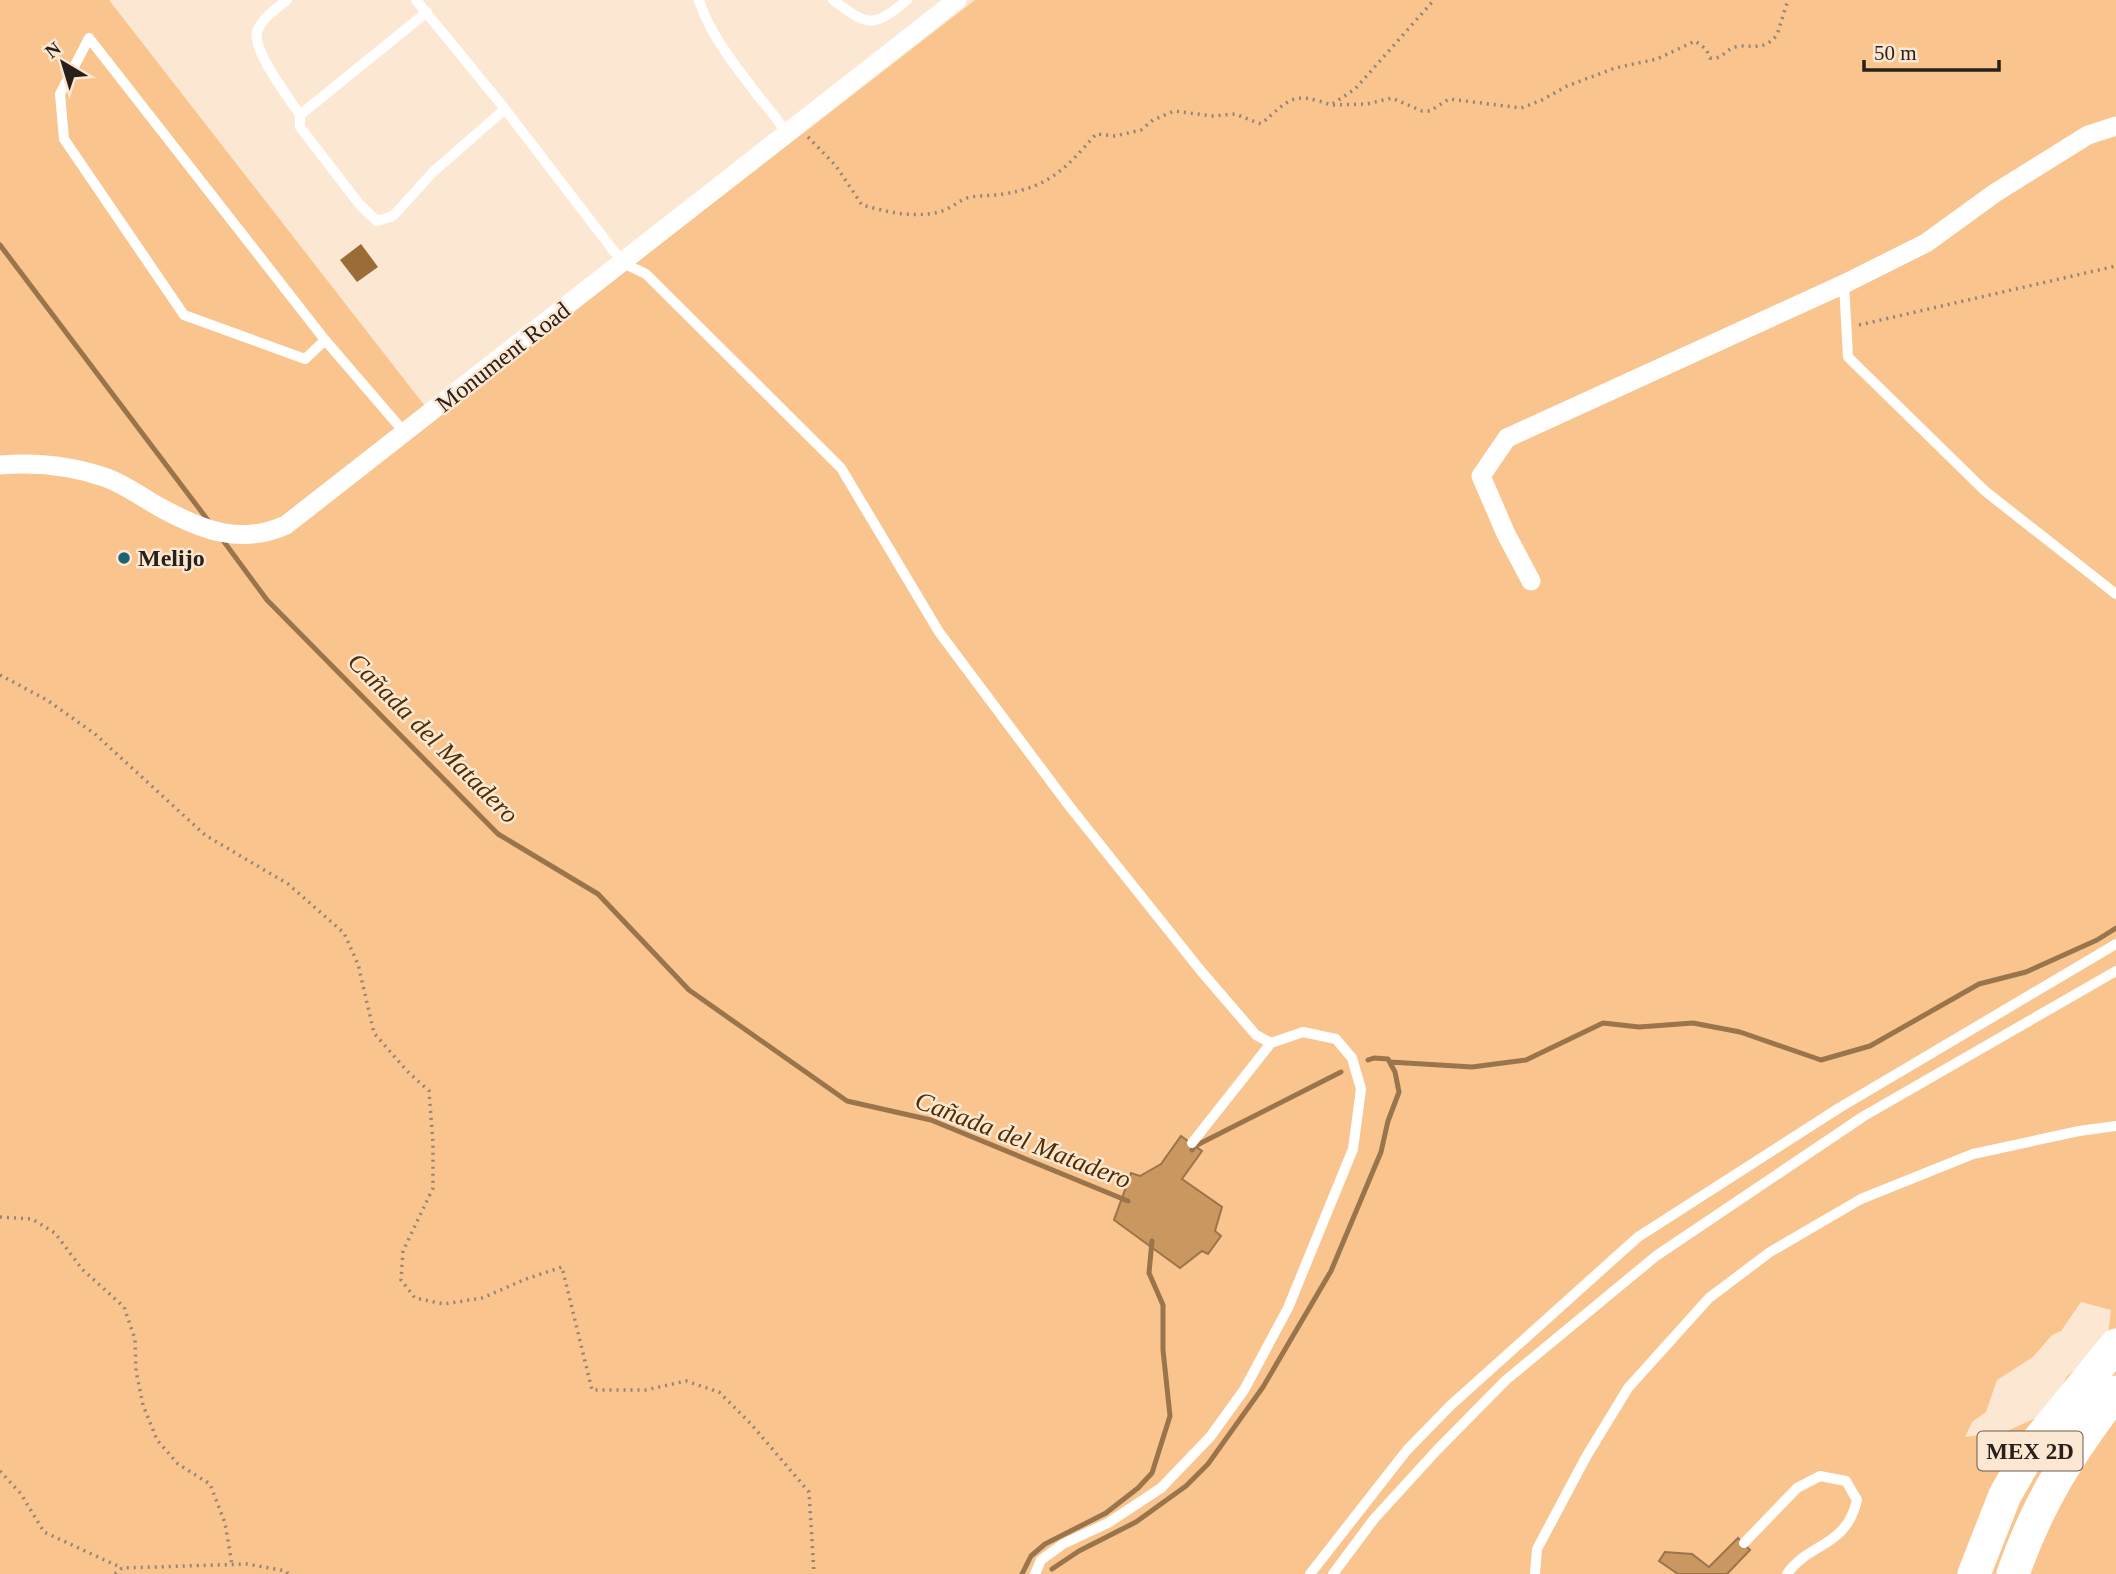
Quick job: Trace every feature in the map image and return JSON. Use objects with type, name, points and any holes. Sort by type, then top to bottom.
[{"type":"highway","name":"MEX 2D","points":[[1975,1574],[2005,1495],[2032,1448],[2116,1345]]},
{"type":"highway","name":"MEX 2D","points":[[2013,1574],[2040,1505],[2069,1456],[2116,1392]]},
{"type":"street","name":"Monument Road","points":[[0,465],[38,464],[105,477],[126,486],[164,509],[209,529],[237,537],[268,533],[286,525],[957,0]]},
{"type":"street","points":[[1531,581],[1480,476],[1507,438],[1844,284],[1926,243],[1995,193],[2088,135],[2116,126]]},
{"type":"lane","points":[[287,0],[268,16],[257,32],[257,46],[300,115],[300,127],[360,205],[377,221],[393,216],[433,172],[505,109]]},
{"type":"lane","points":[[416,0],[505,109],[623,263],[646,274],[841,468],[939,632],[955,654],[1070,807],[1201,971],[1256,1035],[1271,1044]]},
{"type":"lane","points":[[699,0],[704,16],[715,35],[794,130]]},
{"type":"lane","points":[[833,0],[860,20],[876,21],[907,0]]},
{"type":"lane","points":[[300,115],[427,12]]},
{"type":"lane","points":[[325,340],[305,359],[184,315],[64,139],[60,94],[89,38],[325,340],[405,433]]},
{"type":"lane","points":[[1844,284],[1848,357],[1985,491],[2116,594]]},
{"type":"lane","points":[[1310,1574],[1407,1450],[1451,1405],[1638,1237],[1839,1108],[2116,944]]},
{"type":"lane","points":[[1333,1574],[1374,1519],[1506,1380],[1656,1256],[1864,1116],[2116,971]]},
{"type":"lane","points":[[1035,1574],[1041,1560],[1063,1544],[1108,1524],[1161,1488],[1210,1437],[1244,1390],[1288,1308],[1353,1149],[1361,1088],[1352,1058],[1336,1039],[1303,1032],[1271,1044],[1192,1143]]},
{"type":"lane","points":[[1535,1574],[1537,1549],[1586,1457],[1628,1388],[1709,1298],[1770,1252],[1861,1199],[1973,1154],[2116,1126]]},
{"type":"lane","points":[[1744,1544],[1797,1488],[1819,1476],[1846,1481],[1857,1500],[1853,1518],[1834,1538],[1787,1574]]},
{"type":"path","points":[[1331,105],[1355,89],[1434,0]]},
{"type":"path","points":[[794,130],[836,166],[862,205],[885,212],[918,214],[942,211],[968,197],[1006,194],[1049,180],[1065,169],[1096,134],[1115,136],[1141,130],[1153,120],[1174,111],[1213,116],[1235,114],[1261,124],[1291,98],[1310,98],[1331,105],[1367,104],[1392,97],[1422,111],[1430,111],[1449,99],[1521,108],[1579,81],[1615,68],[1657,59],[1695,41],[1706,49],[1710,58],[1716,59],[1735,47],[1756,48],[1773,40],[1777,35],[1788,0]]},
{"type":"path","points":[[1847,328],[2116,266]]},
{"type":"path","points":[[0,676],[47,700],[95,734],[205,835],[288,884],[344,933],[358,964],[374,1033],[407,1071],[429,1091],[433,1188],[403,1251],[401,1280],[415,1297],[444,1304],[482,1298],[562,1267],[592,1390],[645,1390],[686,1381],[719,1392],[751,1424],[809,1492],[814,1574]]},
{"type":"path","points":[[0,1217],[32,1219],[55,1233],[82,1269],[124,1307],[135,1339],[136,1371],[144,1405],[157,1440],[178,1464],[210,1484],[225,1523],[232,1564]]},
{"type":"path","points":[[0,1471],[21,1494],[44,1532],[122,1567],[247,1564],[286,1571],[288,1574]]},
{"type":"path","points":[[115,1574],[122,1567]]},
{"type":"shaded area","points":[[0,0],[109,0],[435,419],[975,0],[2116,0],[2116,1574],[1727,1574],[1750,1550],[1709,1567],[1692,1554],[1660,1561],[1678,1574],[0,1574]],"holes":[[[2081,1302],[2111,1310],[2108,1335],[2090,1358],[2067,1376],[2055,1400],[2040,1416],[2005,1432],[1965,1437],[1972,1422],[1986,1412],[1997,1380],[2033,1357],[2052,1335],[2061,1331]]]},
{"type":"shaded area","points":[[1181,1136],[1202,1151],[1182,1179],[1222,1207],[1215,1231],[1221,1236],[1208,1254],[1202,1251],[1180,1268],[1114,1220],[1131,1173],[1140,1176],[1161,1164]]},
{"type":"shaded area","points":[[1738,1538],[1750,1550],[1727,1574],[1678,1574],[1659,1561],[1665,1552],[1692,1554],[1709,1567]]},
{"type":"building","points":[[361,244],[378,267],[357,282],[340,260]]},
{"type":"waterway","name":"Cañada del Matadero","points":[[0,245],[210,523]]},
{"type":"waterway","name":"Cañada del Matadero","points":[[222,539],[267,600],[498,834],[598,894],[689,990],[847,1101],[931,1120],[1128,1201]]},
{"type":"waterway","points":[[1390,1062],[1472,1067],[1526,1060],[1603,1023],[1639,1027],[1693,1023],[1740,1032],[1821,1060],[1870,1046],[1979,984],[2026,972],[2097,940],[2116,928]]},
{"type":"waterway","points":[[1052,1569],[1079,1551],[1136,1522],[1186,1486],[1208,1464],[1263,1387],[1331,1271],[1381,1152],[1388,1121],[1399,1092],[1395,1072],[1388,1059],[1368,1060]]},
{"type":"waterway","points":[[1192,1150],[1195,1146],[1341,1072]]},
{"type":"waterway","points":[[1022,1574],[1031,1556],[1045,1544],[1106,1513],[1138,1488],[1152,1473],[1170,1416],[1163,1350],[1163,1305],[1149,1273],[1152,1241]]},
{"type":"place","name":"Melijo","points":[[124,558]]}]
